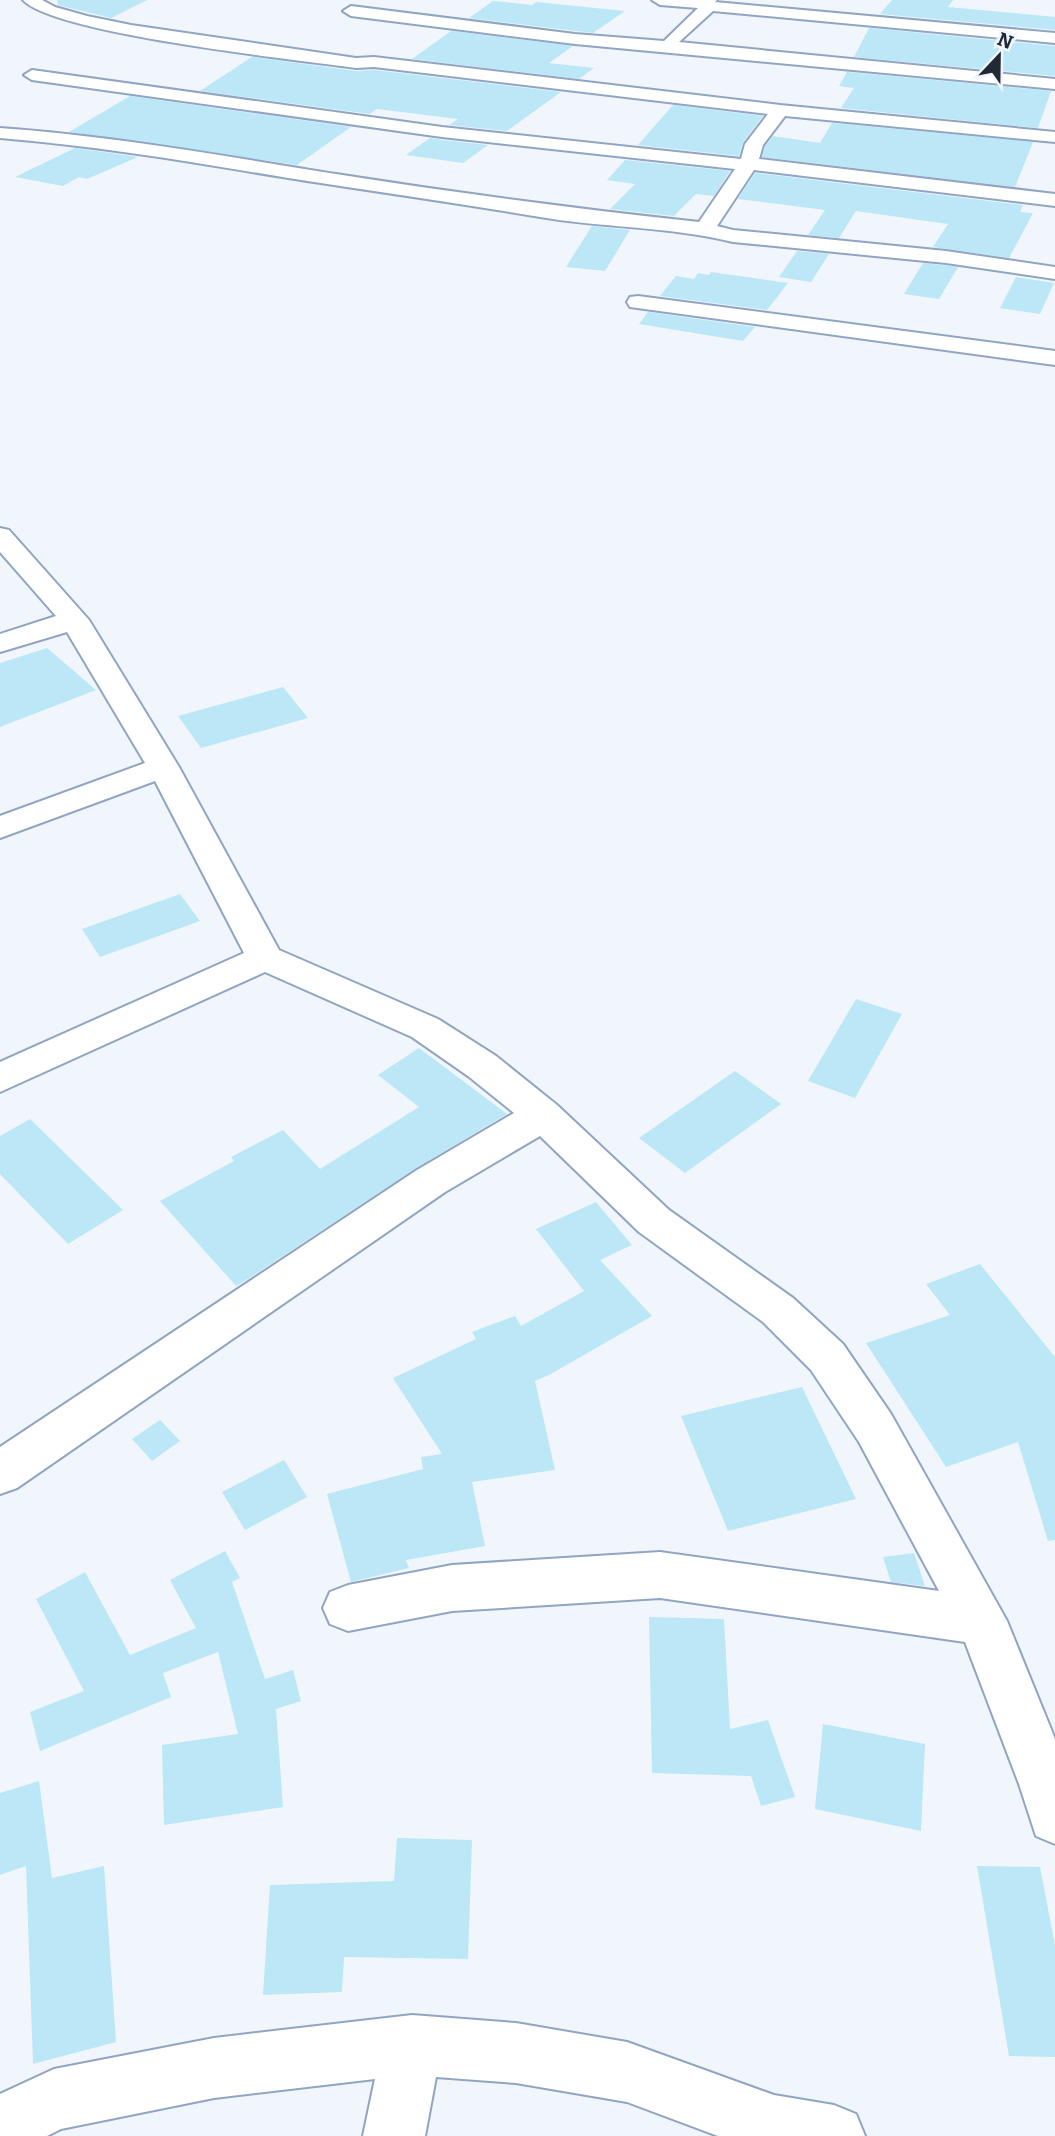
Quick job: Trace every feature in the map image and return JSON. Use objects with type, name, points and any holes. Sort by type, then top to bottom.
[{"type":"street","points":[[31,0],[54,11],[123,29],[356,63],[374,62],[780,110],[1055,137]]},
{"type":"street","points":[[660,0],[1055,38]]},
{"type":"street","points":[[668,46],[709,3]]},
{"type":"street","points":[[351,11],[575,39],[1055,84]]},
{"type":"street","points":[[331,73],[356,63]]},
{"type":"street","points":[[880,83],[893,68]]},
{"type":"street","points":[[32,75],[442,132],[1055,200]]},
{"type":"street","points":[[287,111],[307,99]]},
{"type":"street","points":[[852,116],[866,100]]},
{"type":"street","points":[[706,229],[713,214],[749,164],[754,144],[780,110]]},
{"type":"street","points":[[0,133],[55,136],[382,187],[477,199],[536,211],[706,229],[733,236],[946,257],[1055,273]]},
{"type":"street","points":[[638,302],[1055,358]]},
{"type":"street","points":[[0,536],[75,620],[163,767],[265,958],[425,1028],[482,1066],[543,1115],[654,1221],[778,1310],[827,1357],[874,1428],[982,1621],[1046,1784],[1055,1817]]},
{"type":"street","points":[[0,643],[75,620]]},
{"type":"street","points":[[0,828],[163,767]]},
{"type":"street","points":[[0,1078],[265,958]]},
{"type":"street","points":[[0,1473],[431,1181],[543,1115]]},
{"type":"street","points":[[348,1608],[452,1588],[660,1575],[982,1621]]},
{"type":"street","points":[[0,2127],[54,2100],[214,2068],[412,2045],[516,2053],[627,2072],[774,2126],[834,2136]]},
{"type":"street","points":[[394,2136],[412,2045]]},
{"type":"building","points":[[57,0],[147,0],[111,18],[58,5]]},
{"type":"building","points":[[892,0],[953,0],[948,7],[1055,17],[1055,30],[880,14]]},
{"type":"building","points":[[493,1],[532,5],[536,2],[625,11],[593,33],[469,18]]},
{"type":"building","points":[[869,28],[1055,46],[1055,76],[854,57]]},
{"type":"building","points":[[451,31],[573,46],[549,63],[594,68],[579,79],[412,59]]},
{"type":"building","points":[[252,57],[356,71],[374,70],[561,92],[507,131],[449,125],[458,119],[377,109],[370,114],[200,91]]},
{"type":"building","points":[[847,72],[1051,91],[1038,128],[841,108],[854,88],[839,86]]},
{"type":"building","points":[[130,96],[351,127],[297,165],[69,132]]},
{"type":"building","points":[[673,105],[763,116],[743,142],[739,156],[638,145]]},
{"type":"building","points":[[832,123],[1033,142],[1015,187],[762,157],[765,146],[773,136],[820,143]]},
{"type":"building","points":[[430,138],[488,145],[463,163],[406,155]]},
{"type":"building","points":[[75,148],[138,157],[87,179],[79,177],[63,186],[15,177]]},
{"type":"building","points":[[625,160],[730,171],[714,196],[696,194],[674,216],[610,209],[635,184],[607,180]]},
{"type":"building","points":[[755,173],[1023,205],[1020,212],[1033,213],[1009,258],[933,247],[948,224],[856,211],[839,238],[808,235],[825,210],[738,199]]},
{"type":"building","points":[[592,226],[630,230],[605,271],[566,267]]},
{"type":"building","points":[[797,251],[829,254],[811,282],[779,277]]},
{"type":"building","points":[[923,263],[958,267],[939,299],[904,294]]},
{"type":"building","points":[[711,272],[788,283],[767,310],[660,296],[676,276],[694,279],[698,273],[709,275]]},
{"type":"building","points":[[1016,277],[1054,283],[1040,314],[1000,308]]},
{"type":"building","points":[[648,312],[755,327],[743,341],[639,324]]},
{"type":"building","points":[[47,648],[96,690],[0,727],[0,663]]},
{"type":"building","points":[[283,687],[308,718],[201,748],[178,716]]},
{"type":"building","points":[[180,894],[200,921],[100,957],[82,929]]},
{"type":"building","points":[[856,999],[902,1014],[855,1098],[808,1081]]},
{"type":"building","points":[[419,1048],[507,1114],[416,1168],[236,1286],[160,1201],[234,1161],[231,1157],[283,1130],[320,1169],[419,1107],[378,1075]]},
{"type":"building","points":[[735,1071],[781,1104],[685,1173],[639,1138]]},
{"type":"building","points":[[30,1119],[123,1210],[68,1244],[0,1174],[0,1136]]},
{"type":"building","points":[[596,1202],[632,1245],[600,1260],[652,1316],[535,1381],[555,1470],[472,1482],[485,1546],[406,1560],[409,1568],[351,1582],[327,1494],[423,1469],[421,1457],[442,1454],[393,1378],[476,1339],[472,1332],[515,1316],[521,1326],[584,1291],[536,1229]]},
{"type":"building","points":[[980,1264],[1055,1357],[1055,1540],[1048,1541],[1018,1442],[946,1467],[866,1343],[950,1315],[926,1284]]},
{"type":"building","points":[[802,1387],[856,1499],[728,1531],[681,1416]]},
{"type":"building","points":[[160,1420],[180,1441],[152,1461],[132,1439]]},
{"type":"building","points":[[284,1460],[307,1497],[245,1530],[222,1492]]},
{"type":"building","points":[[225,1551],[240,1578],[232,1582],[265,1679],[293,1670],[301,1701],[276,1709],[283,1807],[164,1825],[162,1745],[238,1734],[218,1652],[163,1673],[171,1697],[40,1751],[30,1712],[84,1691],[36,1599],[85,1572],[130,1655],[196,1628],[170,1580]]},
{"type":"building","points":[[914,1553],[925,1586],[891,1582],[883,1557]]},
{"type":"building","points":[[649,1617],[724,1619],[730,1729],[768,1720],[795,1797],[761,1806],[751,1776],[652,1773]]},
{"type":"building","points":[[823,1724],[925,1744],[921,1831],[815,1809]]},
{"type":"building","points":[[39,1781],[52,1878],[104,1866],[116,2042],[33,2064],[26,1866],[0,1875],[0,1793]]},
{"type":"building","points":[[397,1838],[472,1840],[468,1959],[344,1957],[342,1992],[263,1995],[270,1885],[394,1881]]},
{"type":"building","points":[[977,1866],[1040,1867],[1055,1945],[1055,2057],[1009,2056]]}]
